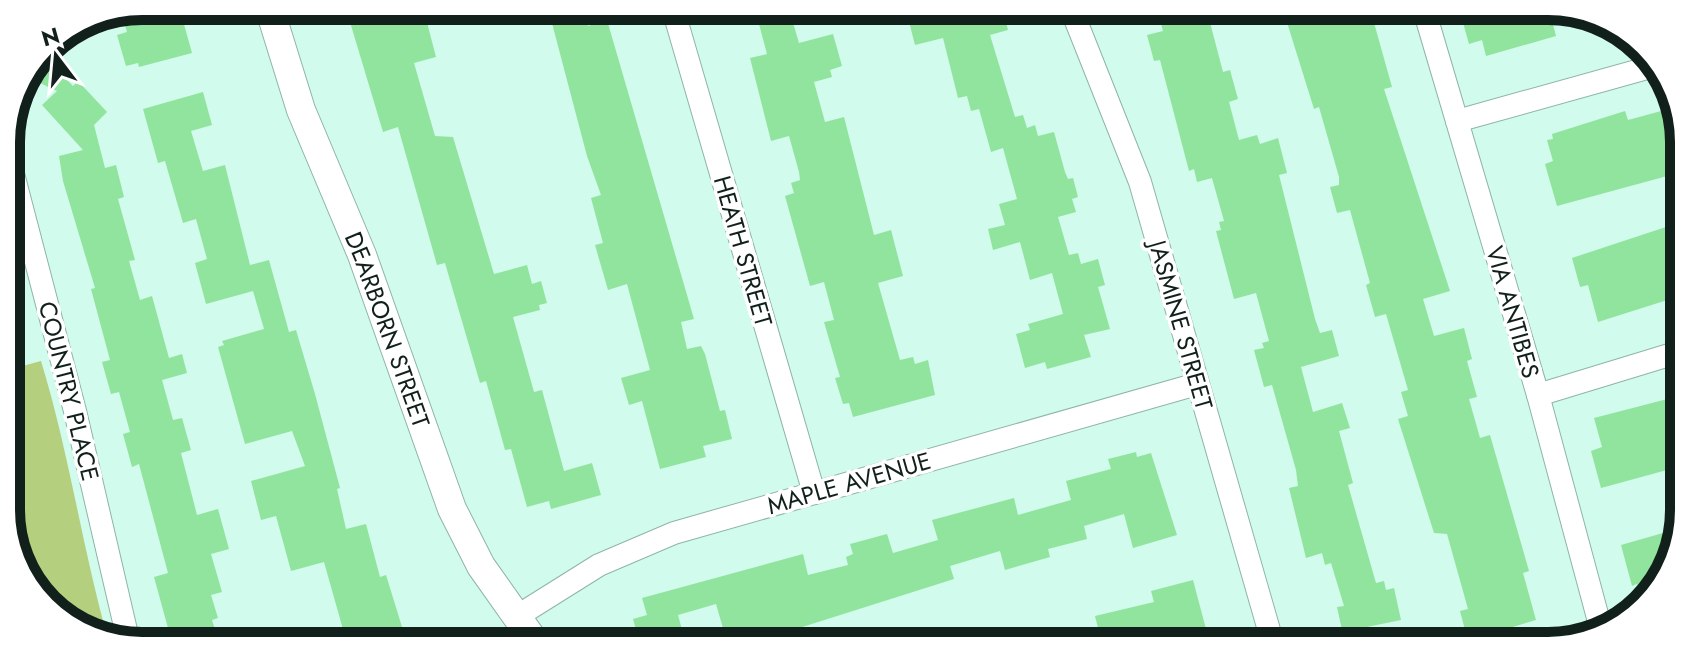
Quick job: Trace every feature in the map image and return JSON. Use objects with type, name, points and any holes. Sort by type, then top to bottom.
[{"type":"street","name":"DEARBORN STREET","points":[[273,20],[301,110],[362,255],[452,509],[481,566],[527,632]]},
{"type":"street","name":"HEATH STREET","points":[[676,20],[814,493]]},
{"type":"street","name":"JASMINE STREET","points":[[1076,20],[1140,182],[1269,632]]},
{"type":"street","name":"VIA ANTIBES","points":[[1427,20],[1538,395],[1598,621]]},
{"type":"street","points":[[1457,121],[1645,69]]},
{"type":"street","name":"COUNTRY PLACE","points":[[20,200],[72,397],[126,631]]},
{"type":"street","points":[[1538,395],[1670,355]]},
{"type":"street","name":"MAPLE AVENUE","points":[[516,617],[599,565],[687,529],[1197,384]]},
{"type":"green space","points":[[41,361],[105,626],[62,602],[41,578],[26,549],[20,510],[20,367]]},
{"type":"building","points":[[143,20],[183,20],[192,53],[139,67],[138,63],[126,66],[117,35],[127,32],[125,25]]},
{"type":"building","points":[[426,20],[436,57],[414,63],[435,136],[453,137],[494,274],[527,265],[532,284],[541,281],[547,303],[539,305],[540,310],[513,317],[534,392],[542,390],[564,471],[592,463],[601,495],[551,509],[549,501],[527,507],[511,449],[505,450],[486,381],[480,383],[445,263],[437,265],[398,127],[383,132],[350,22]]},
{"type":"building","points":[[551,20],[587,20],[588,26],[607,20],[694,319],[681,322],[687,349],[701,346],[705,354],[720,411],[725,410],[732,439],[703,446],[706,457],[660,469],[642,401],[629,405],[621,378],[650,370],[627,284],[608,290],[595,245],[603,243],[591,198],[601,195],[587,156]]},
{"type":"building","points":[[758,20],[792,20],[799,43],[833,34],[842,66],[830,70],[832,77],[814,82],[825,122],[844,117],[874,235],[891,230],[903,276],[878,283],[900,360],[913,357],[915,364],[928,360],[935,395],[853,417],[849,403],[843,404],[835,378],[840,377],[824,322],[834,320],[824,282],[810,286],[785,196],[794,193],[791,183],[800,180],[799,172],[789,136],[771,141],[750,58],[767,54]]},
{"type":"building","points":[[909,20],[1006,20],[1008,30],[990,35],[1015,117],[1023,115],[1027,128],[1035,125],[1038,136],[1054,132],[1065,172],[1068,179],[1073,178],[1078,197],[1072,199],[1076,212],[1058,217],[1069,255],[1078,253],[1081,264],[1098,259],[1105,285],[1098,287],[1110,329],[1084,335],[1091,357],[1047,369],[1045,362],[1025,368],[1016,334],[1030,330],[1028,324],[1063,314],[1052,273],[1030,280],[1020,242],[993,250],[988,229],[1005,225],[999,204],[1017,199],[1003,148],[991,152],[979,109],[971,111],[967,96],[958,98],[943,38],[915,45]]},
{"type":"building","points":[[1160,20],[1209,20],[1223,72],[1230,70],[1238,99],[1229,102],[1239,140],[1257,135],[1260,144],[1278,138],[1287,173],[1279,175],[1315,319],[1320,333],[1332,330],[1339,356],[1301,367],[1313,412],[1342,403],[1350,428],[1339,431],[1353,483],[1348,485],[1376,583],[1384,581],[1386,590],[1394,588],[1401,620],[1367,627],[1368,632],[1342,632],[1337,607],[1344,606],[1331,563],[1325,565],[1322,553],[1306,558],[1289,488],[1298,486],[1296,470],[1272,385],[1264,387],[1254,350],[1264,348],[1262,343],[1269,341],[1256,293],[1234,299],[1216,231],[1221,230],[1219,222],[1224,221],[1212,178],[1197,182],[1194,169],[1189,171],[1160,60],[1154,61],[1147,35],[1163,31]]},
{"type":"building","points":[[1286,20],[1373,20],[1392,87],[1384,89],[1450,291],[1423,299],[1434,336],[1464,328],[1472,359],[1467,361],[1477,397],[1469,399],[1480,438],[1490,435],[1529,571],[1523,573],[1536,620],[1506,629],[1507,632],[1466,632],[1460,611],[1468,609],[1447,534],[1434,533],[1398,419],[1408,416],[1401,392],[1408,390],[1386,314],[1375,317],[1366,285],[1370,283],[1350,210],[1337,213],[1330,187],[1339,185],[1339,177],[1319,107],[1314,109]]},
{"type":"building","points":[[1462,20],[1552,20],[1556,36],[1486,56],[1482,40],[1469,44]]},
{"type":"building","points":[[50,62],[73,86],[78,81],[107,112],[94,125],[105,168],[116,165],[124,197],[118,199],[135,260],[129,261],[140,300],[152,296],[169,358],[182,354],[187,373],[162,380],[173,420],[182,418],[191,450],[181,453],[197,515],[218,509],[229,549],[211,554],[222,592],[211,595],[218,618],[212,620],[216,632],[169,632],[154,577],[168,573],[139,464],[132,467],[123,434],[130,432],[119,392],[111,394],[102,362],[110,360],[91,289],[95,288],[63,181],[59,156],[83,150],[42,105],[57,91],[37,82]]},
{"type":"building","points":[[203,92],[212,125],[191,131],[203,171],[225,165],[250,265],[269,260],[289,332],[296,330],[315,394],[340,488],[337,489],[346,529],[366,524],[380,577],[386,575],[404,632],[344,632],[324,562],[291,571],[276,516],[261,520],[251,481],[305,466],[292,431],[245,444],[218,347],[224,345],[222,341],[264,329],[253,291],[206,304],[195,263],[207,259],[196,219],[183,223],[165,161],[158,163],[143,109]]},
{"type":"building","points":[[1666,110],[1670,175],[1557,206],[1545,164],[1553,161],[1547,140],[1553,139],[1552,134],[1625,111],[1628,120]]},
{"type":"building","points":[[1670,226],[1670,299],[1598,322],[1588,285],[1580,287],[1572,258]]},
{"type":"building","points":[[1670,398],[1670,469],[1601,488],[1591,451],[1602,447],[1594,418]]},
{"type":"building","points":[[1136,452],[1137,457],[1151,453],[1177,535],[1133,548],[1124,514],[1084,526],[1087,539],[1048,549],[1050,557],[1005,570],[1000,551],[950,566],[954,579],[787,632],[724,632],[716,604],[678,615],[683,632],[637,632],[633,619],[647,615],[642,598],[803,554],[808,575],[848,565],[846,557],[853,554],[850,544],[887,534],[893,553],[938,540],[932,520],[1014,498],[1018,515],[1071,500],[1066,481],[1111,469],[1108,459]]},
{"type":"building","points":[[1668,532],[1654,571],[1639,591],[1637,584],[1632,586],[1621,545]]},
{"type":"building","points":[[1193,580],[1206,629],[1200,632],[1099,632],[1095,616],[1154,602],[1151,591]]}]
